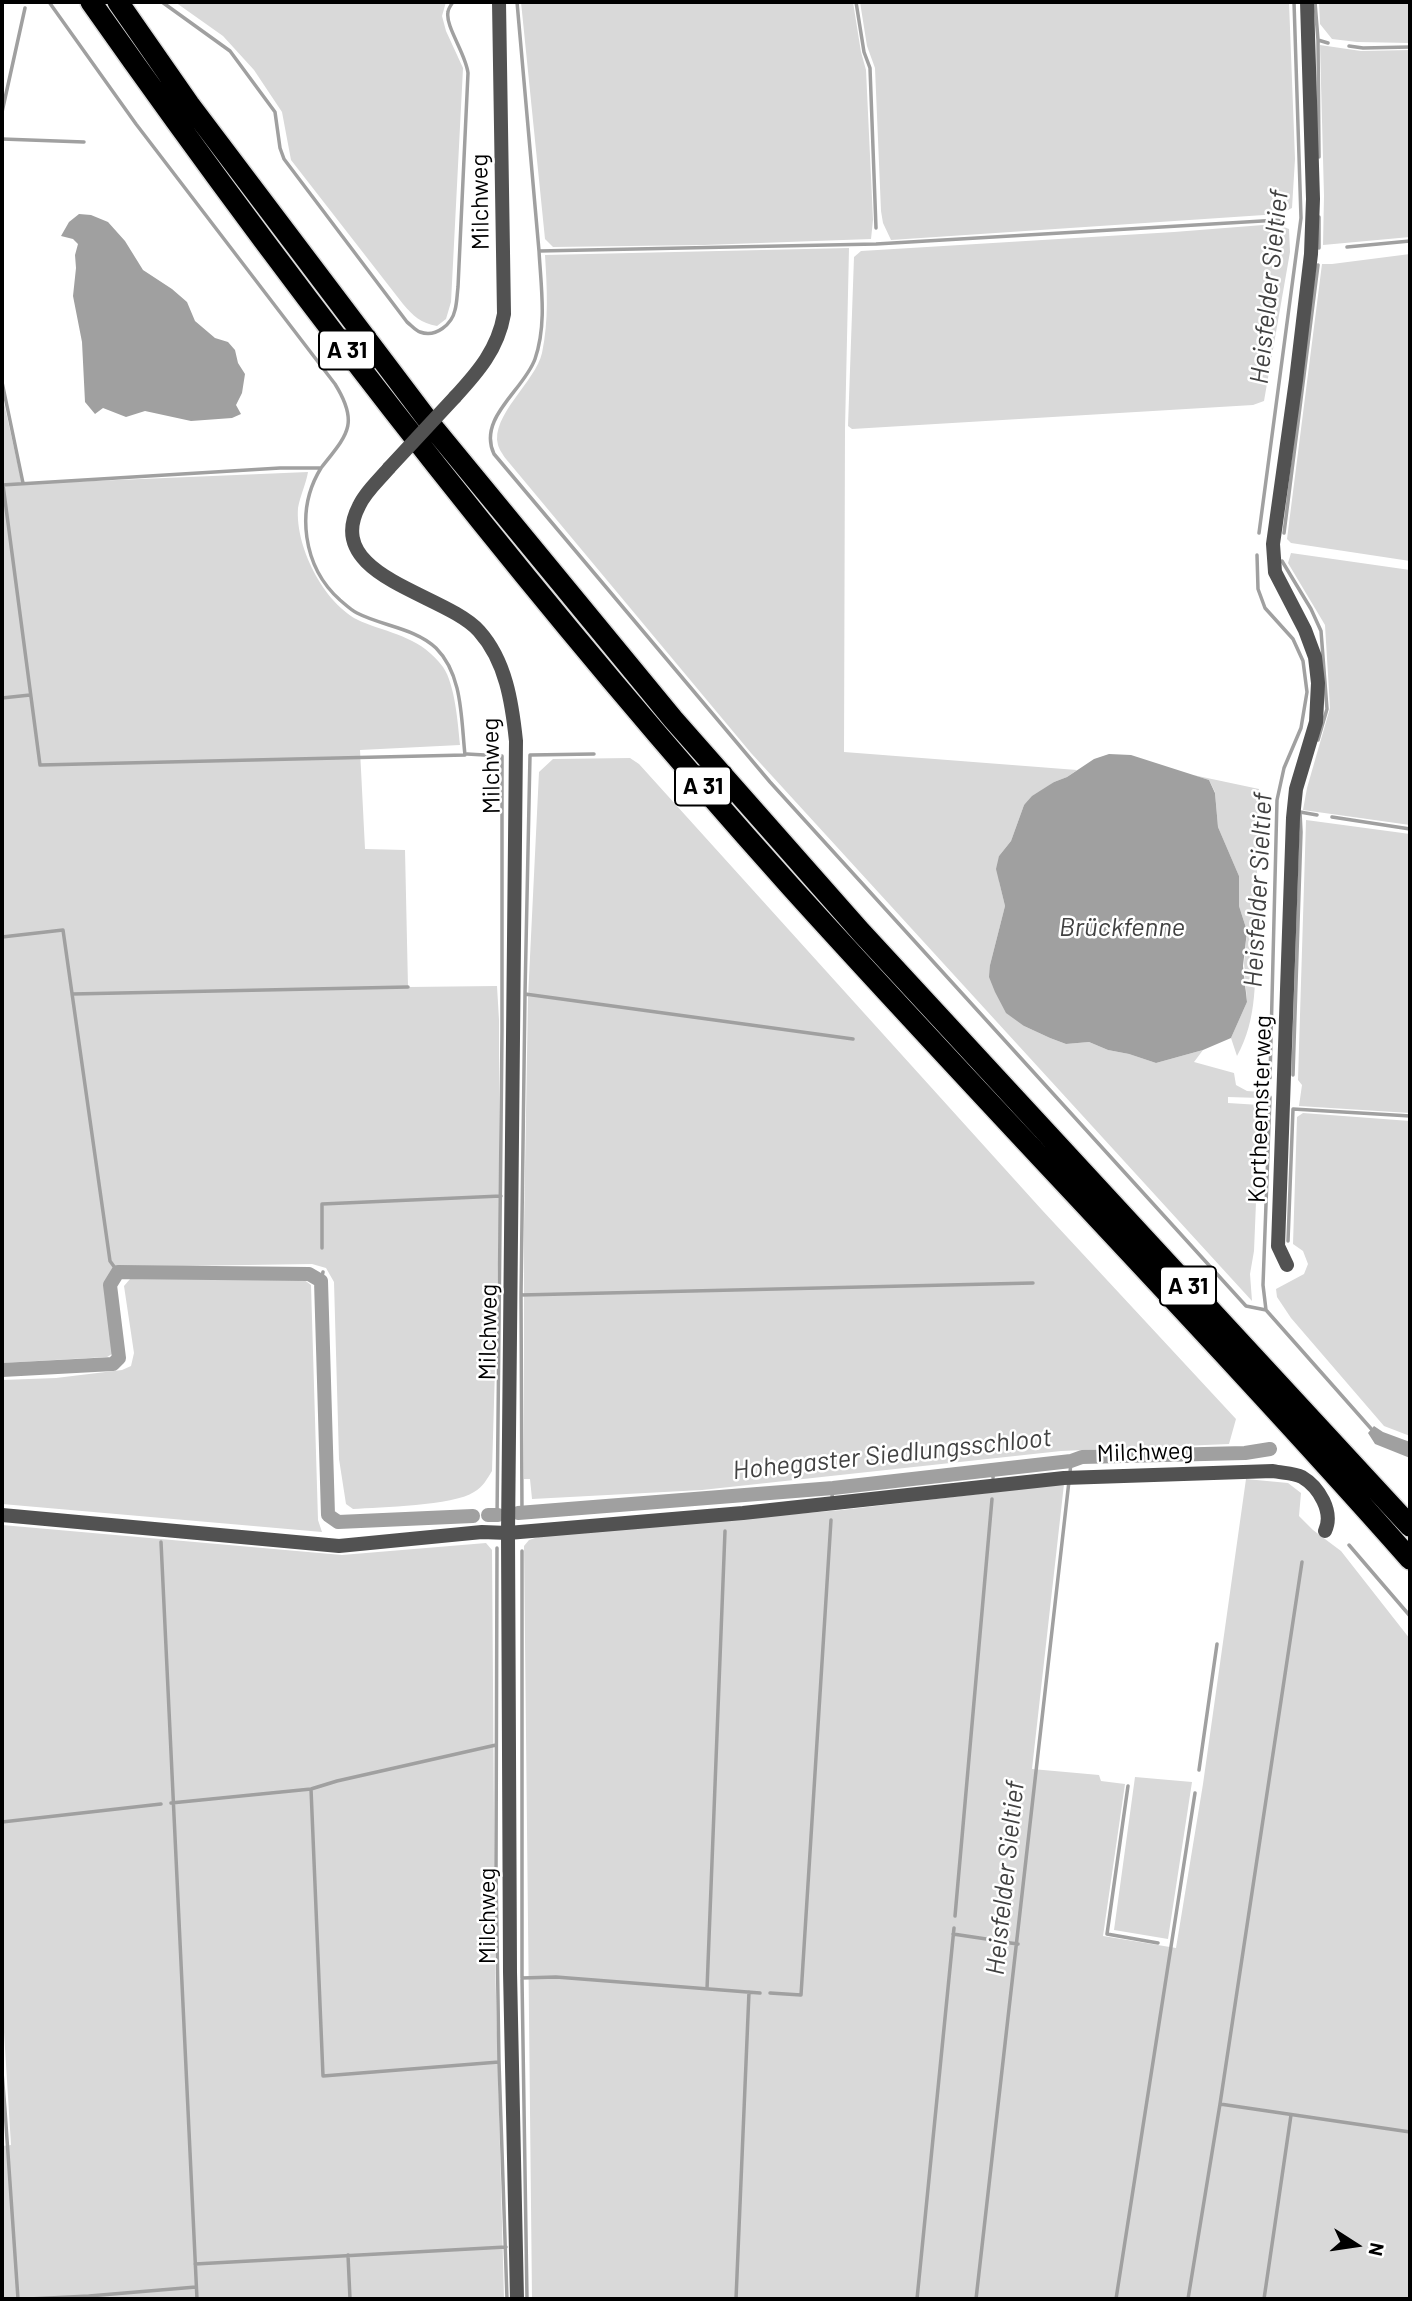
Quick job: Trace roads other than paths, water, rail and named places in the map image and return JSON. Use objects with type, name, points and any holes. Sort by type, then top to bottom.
[{"type":"highway","name":"A 31","points":[[91,2],[210,168],[395,412],[531,582],[663,740],[897,1002],[1410,1559]]},
{"type":"highway","name":"A 31","points":[[118,2],[189,104],[436,431],[673,719],[861,932],[1410,1527]]},
{"type":"street","name":"Milchweg","points":[[499,2],[504,314],[501,332],[478,372],[389,468],[359,505],[353,523],[354,543],[363,559],[377,573],[452,609],[479,630],[500,666],[512,703],[516,741],[508,1533],[510,1972],[517,2299]]},
{"type":"street","name":"Kortheemsterweg","points":[[1287,1265],[1278,1246],[1293,818],[1296,789],[1316,722],[1318,683],[1315,657],[1305,630],[1275,572],[1273,544],[1311,254],[1313,199],[1307,2]]},
{"type":"street","name":"Milchweg","points":[[508,1533],[743,1513],[1070,1477],[1273,1471],[1301,1476],[1319,1492],[1328,1512],[1325,1531]]},
{"type":"street","points":[[2,1515],[338,1546],[482,1532],[508,1533]]},
{"type":"water","points":[[79,214],[91,215],[108,222],[125,241],[143,270],[187,302],[195,321],[215,338],[228,342],[235,350],[238,363],[245,374],[242,393],[236,405],[241,414],[232,418],[191,421],[145,411],[126,417],[103,408],[95,414],[85,402],[82,342],[73,296],[78,244],[73,239],[61,236],[69,222]]},
{"type":"water","name":"Brückfenne","points":[[1109,754],[1131,755],[1209,780],[1215,793],[1218,827],[1239,876],[1239,906],[1247,931],[1243,966],[1247,1002],[1231,1038],[1203,1050],[1156,1063],[1089,1042],[1066,1044],[1024,1026],[1006,1013],[989,977],[1005,906],[996,869],[999,856],[1011,841],[1024,805],[1032,796],[1054,782],[1067,777],[1094,759]]},
{"type":"water","points":[[1374,1426],[1410,1442],[1410,1458],[1375,1444],[1368,1433]]},
{"type":"waterway","points":[[2,485],[280,468],[321,468],[338,447],[347,429],[348,419],[343,398],[335,384],[136,124],[49,2]]},
{"type":"waterway","points":[[162,2],[230,51],[275,112],[284,159],[407,322],[418,331],[426,333],[437,331],[451,320],[456,307],[458,287],[468,73],[448,18],[448,10],[453,2]]},
{"type":"waterway","points":[[517,2],[539,251],[876,244],[1279,220]]},
{"type":"waterway","points":[[856,2],[864,52],[870,68],[876,228]]},
{"type":"waterway","name":"Heisfelder Sieltief","points":[[1259,533],[1301,218],[1294,2]]},
{"type":"waterway","points":[[1315,2],[1319,157]]},
{"type":"waterway","points":[[2,112],[25,8]]},
{"type":"waterway","points":[[1318,40],[1328,43]]},
{"type":"waterway","points":[[1349,46],[1410,47]]},
{"type":"waterway","points":[[2,139],[84,142]]},
{"type":"waterway","points":[[1319,217],[1319,248]]},
{"type":"waterway","points":[[1347,247],[1410,241]]},
{"type":"waterway","points":[[539,251],[542,305],[539,346],[529,371],[497,416],[490,441],[494,454],[770,782],[1246,1306],[1266,1310]]},
{"type":"waterway","points":[[1284,533],[1318,265]]},
{"type":"waterway","points":[[2,382],[23,483]]},
{"type":"waterway","points":[[3,485],[40,765],[465,755],[459,698],[445,659],[428,641],[353,610],[327,587],[318,571],[311,555],[306,520],[313,484],[321,468]]},
{"type":"waterway","name":"Heisfelder Sieltief","points":[[1257,555],[1258,589],[1265,608],[1293,639],[1303,661],[1307,692],[1301,728],[1284,768],[1277,800],[1270,1078]]},
{"type":"waterway","points":[[1282,561],[1321,631],[1327,709],[1318,740]]},
{"type":"waterway","points":[[2,698],[30,695]]},
{"type":"waterway","points":[[467,754],[502,756],[497,1520]]},
{"type":"waterway","points":[[594,754],[530,755],[525,994],[853,1039]]},
{"type":"waterway","points":[[1300,812],[1317,815]]},
{"type":"waterway","points":[[1293,1075],[1300,812]]},
{"type":"waterway","points":[[1332,817],[1410,829]]},
{"type":"waterway","points":[[2,937],[63,930],[110,1261],[118,1272]]},
{"type":"waterway","points":[[72,994],[408,987]]},
{"type":"waterway","points":[[525,994],[521,1295],[1033,1283]]},
{"type":"waterway","name":"Heisfelder Sieltief","points":[[1270,1097],[1263,1285],[1266,1310],[1374,1432]]},
{"type":"waterway","points":[[1288,1241],[1293,1109],[1410,1116]]},
{"type":"waterway","points":[[322,1248],[322,1204],[501,1196]]},
{"type":"waterway","name":"Hohegaster Siedlungsschloot","points":[[2,1370],[113,1364],[119,1358],[110,1285],[118,1272],[309,1274],[321,1281],[328,1515],[338,1522],[473,1516]]},
{"type":"waterway","points":[[321,1281],[323,1272]]},
{"type":"waterway","points":[[521,1295],[522,1517]]},
{"type":"waterway","name":"Hohegaster Siedlungsschloot","points":[[518,1513],[833,1488],[1071,1461],[1082,1457],[1245,1453],[1270,1449]]},
{"type":"waterway","name":"Heisfelder Sieltief","points":[[1070,1473],[1071,1461]]},
{"type":"waterway","name":"Hohegaster Siedlungsschloot","points":[[993,1469],[993,1478]]},
{"type":"waterway","name":"Heisfelder Sieltief","points":[[976,2299],[1069,1481]]},
{"type":"waterway","points":[[832,1497],[833,1488]]},
{"type":"waterway","points":[[955,1916],[992,1499]]},
{"type":"waterway","name":"Hohegaster Siedlungsschloot","points":[[488,1515],[498,1515]]},
{"type":"waterway","points":[[770,1993],[801,1995],[831,1520]]},
{"type":"waterway","points":[[707,1989],[725,1531]]},
{"type":"waterway","points":[[161,1542],[197,2299]]},
{"type":"waterway","points":[[1349,1545],[1410,1616]]},
{"type":"waterway","points":[[497,1548],[496,1872],[507,2299]]},
{"type":"waterway","points":[[522,1551],[522,1978],[556,1977],[760,1993]]},
{"type":"waterway","points":[[1220,2104],[1302,1562]]},
{"type":"waterway","points":[[1199,1770],[1217,1644]]},
{"type":"waterway","points":[[171,1803],[311,1789],[496,1745]]},
{"type":"waterway","points":[[1128,1786],[1107,1934],[1158,1943]]},
{"type":"waterway","points":[[311,1789],[323,2076],[499,2062]]},
{"type":"waterway","points":[[1116,2299],[1195,1793]]},
{"type":"waterway","points":[[2,1822],[161,1804]]},
{"type":"waterway","points":[[917,2299],[954,1928]]},
{"type":"waterway","points":[[953,1934],[993,1940]]},
{"type":"waterway","points":[[1003,1942],[1018,1944]]},
{"type":"waterway","points":[[522,1979],[527,2299]]},
{"type":"waterway","points":[[736,2299],[749,1992]]},
{"type":"waterway","points":[[2,2072],[5,2110],[2,2112]]},
{"type":"waterway","points":[[1188,2299],[1220,2104],[1410,2132]]},
{"type":"waterway","points":[[5,2110],[18,2299]]},
{"type":"waterway","points":[[1264,2299],[1291,2115]]},
{"type":"waterway","points":[[195,2264],[506,2247]]},
{"type":"waterway","points":[[348,2255],[350,2299]]},
{"type":"waterway","points":[[89,2296],[196,2287]]},
{"type":"waterway","points":[[29,2299],[89,2296],[89,2299]]}]
